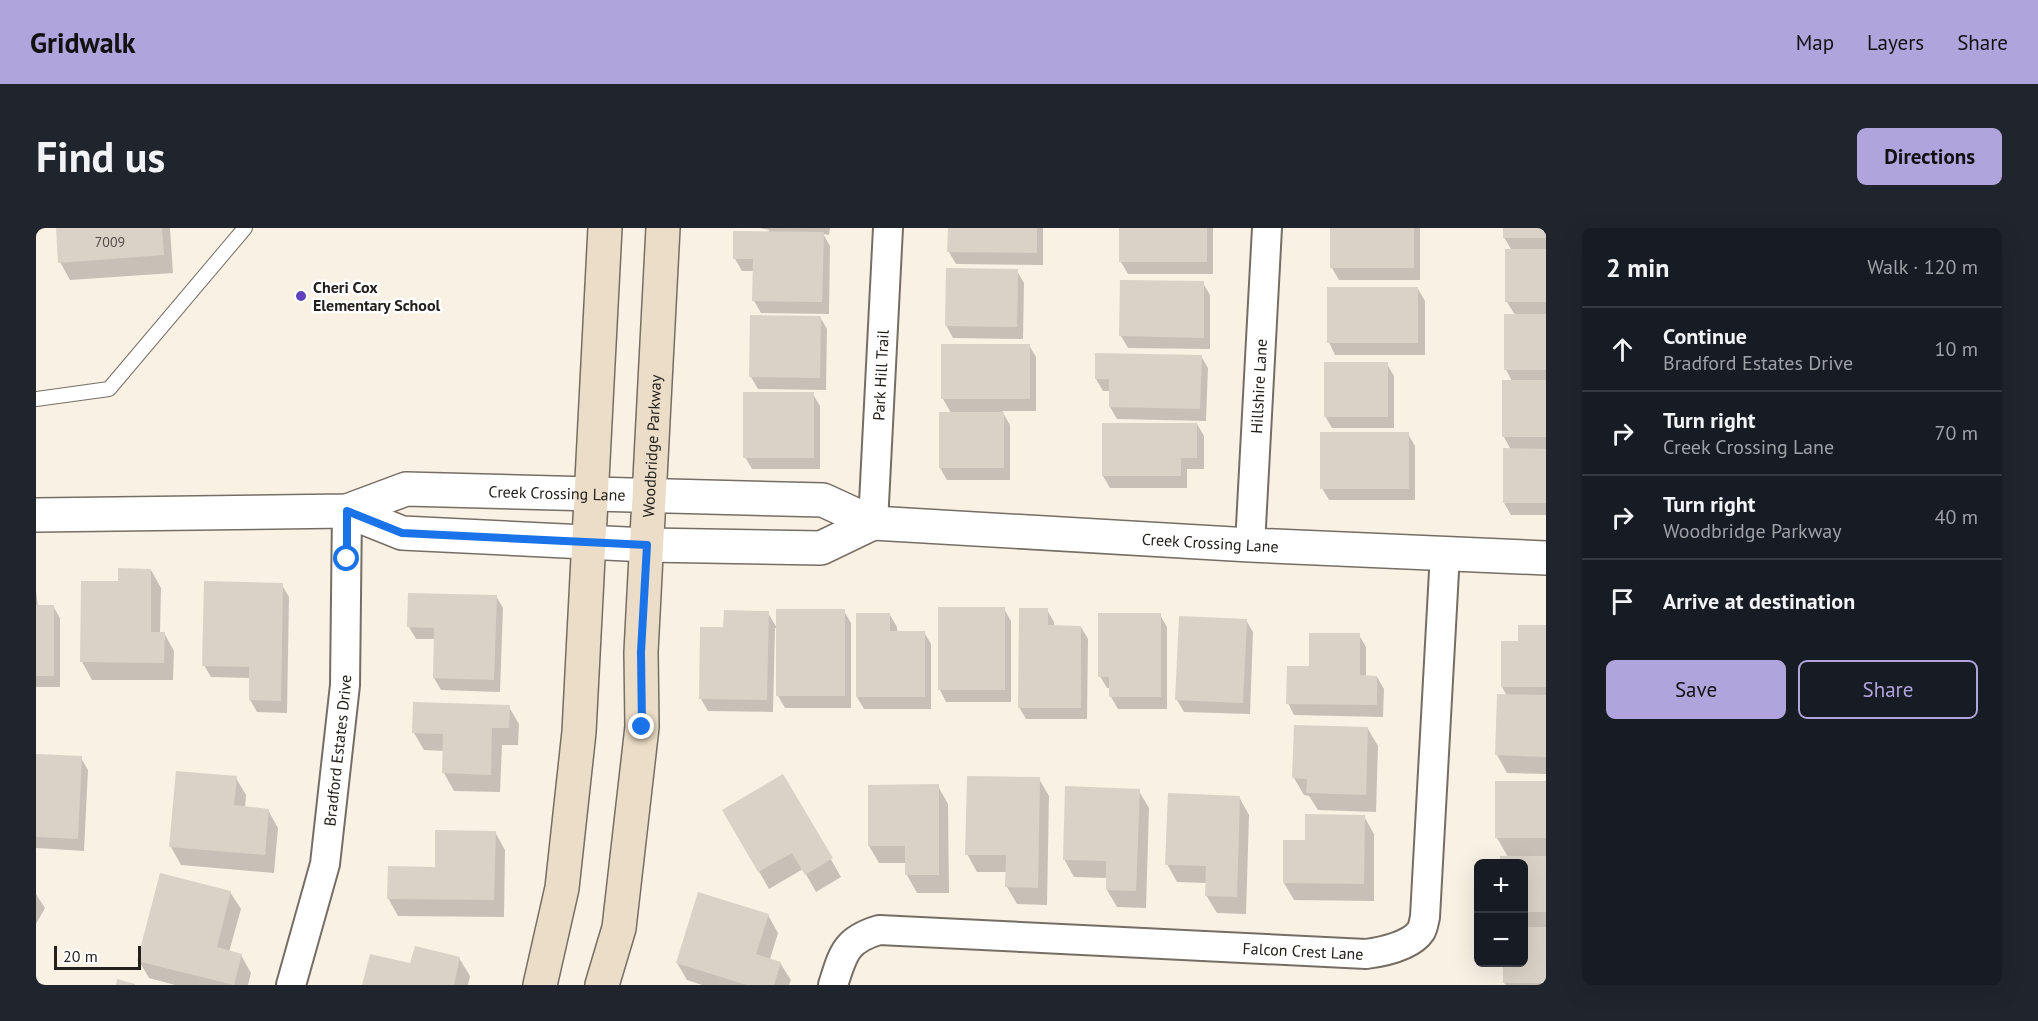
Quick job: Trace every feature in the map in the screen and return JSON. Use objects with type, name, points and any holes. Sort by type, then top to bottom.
[{"type":"main road","points":[[540,985],[562,888],[578,743],[605,228]]},
{"type":"main road","name":"Woodbridge Parkway","points":[[602,985],[619,928],[642,727],[641,652],[663,228]]},
{"type":"street","name":"Park Hill Trail","points":[[873,523],[888,228]]},
{"type":"street","name":"Hillshire Lane","points":[[1250,545],[1266,228]]},
{"type":"street","name":"Creek Crossing Lane","points":[[36,515],[347,511],[406,489],[592,493],[823,500],[873,523],[1250,545],[1546,558]]},
{"type":"street","name":"Creek Crossing Lane","points":[[347,511],[402,533],[647,545],[821,548],[873,523]]},
{"type":"street","name":"Bradford Estates Drive","points":[[291,985],[325,864],[345,685],[347,511]]},
{"type":"street","name":"Falcon Crest Lane","points":[[833,985],[845,949],[854,940],[879,930],[1366,954],[1384,952],[1408,941],[1420,932],[1425,917],[1445,554]]},
{"type":"lane","points":[[40,399],[109,389],[245,228]]},
{"type":"building","points":[[56,228],[162,228],[164,255],[58,263]]},
{"type":"building","points":[[948,228],[1037,228],[1037,253],[947,252]]},
{"type":"building","points":[[1119,228],[1207,228],[1207,262],[1119,262]]},
{"type":"building","points":[[1330,228],[1414,228],[1414,268],[1330,268]]},
{"type":"building","points":[[1503,228],[1546,228],[1546,238],[1503,238]]},
{"type":"building","points":[[733,231],[824,232],[822,302],[752,301],[753,259],[733,259]]},
{"type":"building","points":[[1505,249],[1546,249],[1546,302],[1505,302]]},
{"type":"building","points":[[946,268],[1018,269],[1017,327],[945,326]]},
{"type":"building","points":[[1120,280],[1204,281],[1204,338],[1119,336]]},
{"type":"building","points":[[1327,287],[1418,287],[1418,343],[1327,343]]},
{"type":"building","points":[[1504,314],[1546,314],[1546,370],[1504,370]]},
{"type":"building","points":[[750,315],[821,316],[820,378],[749,377]]},
{"type":"building","points":[[941,344],[1030,344],[1030,399],[941,399]]},
{"type":"building","points":[[1095,353],[1202,355],[1200,409],[1109,407],[1109,379],[1095,379]]},
{"type":"building","points":[[1324,362],[1388,362],[1388,417],[1324,417]]},
{"type":"building","points":[[1502,380],[1546,380],[1546,437],[1502,437]]},
{"type":"building","points":[[743,392],[814,392],[814,458],[743,458]]},
{"type":"building","points":[[939,412],[1004,412],[1004,468],[939,468]]},
{"type":"building","points":[[1102,423],[1197,423],[1197,458],[1181,458],[1181,476],[1102,476]]},
{"type":"building","points":[[1320,432],[1409,432],[1409,489],[1320,489]]},
{"type":"building","points":[[1503,448],[1546,449],[1546,503],[1503,503]]},
{"type":"building","points":[[118,568],[151,569],[151,632],[165,632],[164,663],[80,662],[81,581],[118,581]]},
{"type":"building","points":[[204,581],[283,583],[281,701],[249,700],[249,667],[202,666]]},
{"type":"building","points":[[408,593],[497,595],[494,680],[433,678],[434,628],[407,627]]},
{"type":"building","points":[[36,605],[54,605],[54,676],[36,676]]},
{"type":"building","points":[[938,607],[1005,607],[1005,690],[938,690]]},
{"type":"building","points":[[1019,608],[1048,608],[1048,625],[1081,626],[1081,708],[1018,708]]},
{"type":"building","points":[[776,609],[845,609],[845,696],[776,696]]},
{"type":"building","points":[[724,610],[769,611],[767,700],[699,699],[700,627],[723,627]]},
{"type":"building","points":[[856,613],[890,613],[890,631],[925,631],[925,697],[856,697]]},
{"type":"building","points":[[1098,613],[1161,613],[1161,697],[1109,697],[1109,677],[1098,677]]},
{"type":"building","points":[[1179,616],[1247,619],[1243,703],[1175,700]]},
{"type":"building","points":[[1518,625],[1546,625],[1546,687],[1501,687],[1501,641],[1518,641]]},
{"type":"building","points":[[1309,633],[1360,633],[1360,675],[1377,676],[1377,705],[1286,704],[1287,666],[1309,666]]},
{"type":"building","points":[[1497,694],[1546,695],[1546,757],[1495,755]]},
{"type":"building","points":[[413,702],[510,705],[509,728],[492,728],[491,775],[442,773],[443,734],[412,733]]},
{"type":"building","points":[[1294,725],[1368,727],[1366,795],[1306,793],[1307,779],[1292,778]]},
{"type":"building","points":[[36,754],[82,756],[78,839],[36,837]]},
{"type":"building","points":[[176,771],[237,776],[234,805],[269,809],[265,855],[169,847]]},
{"type":"building","points":[[783,774],[833,858],[805,875],[792,853],[758,872],[722,810]]},
{"type":"building","points":[[967,776],[1040,777],[1038,888],[1005,887],[1006,855],[965,855]]},
{"type":"building","points":[[1495,781],[1546,781],[1546,838],[1495,838]]},
{"type":"building","points":[[939,784],[939,875],[905,875],[905,846],[868,846],[868,785]]},
{"type":"building","points":[[1065,786],[1140,789],[1136,891],[1106,890],[1106,861],[1063,860]]},
{"type":"building","points":[[1168,793],[1240,796],[1237,897],[1205,896],[1206,866],[1165,865]]},
{"type":"building","points":[[1305,814],[1365,815],[1364,884],[1283,883],[1283,840],[1305,840]]},
{"type":"building","points":[[435,830],[496,831],[494,900],[387,899],[388,866],[435,867]]},
{"type":"building","points":[[1500,856],[1546,856],[1546,912],[1528,912],[1528,859],[1500,859]]},
{"type":"building","points":[[160,873],[231,891],[217,947],[242,954],[234,985],[137,961]]},
{"type":"building","points":[[698,892],[769,914],[756,954],[781,962],[774,985],[747,985],[676,963]]},
{"type":"building","points":[[1528,927],[1546,927],[1546,983],[1503,983],[1503,967],[1528,967]]},
{"type":"building","points":[[415,946],[460,957],[454,985],[362,985],[370,954],[410,963]]},
{"type":"building","points":[[117,979],[135,984],[135,985],[116,985]]},
{"type":"place","name":"Cheri Cox Elementary School","points":[[301,296]]},
{"type":"route","points":[[347,559],[347,511],[402,533],[647,545],[641,652],[642,727]]}]
